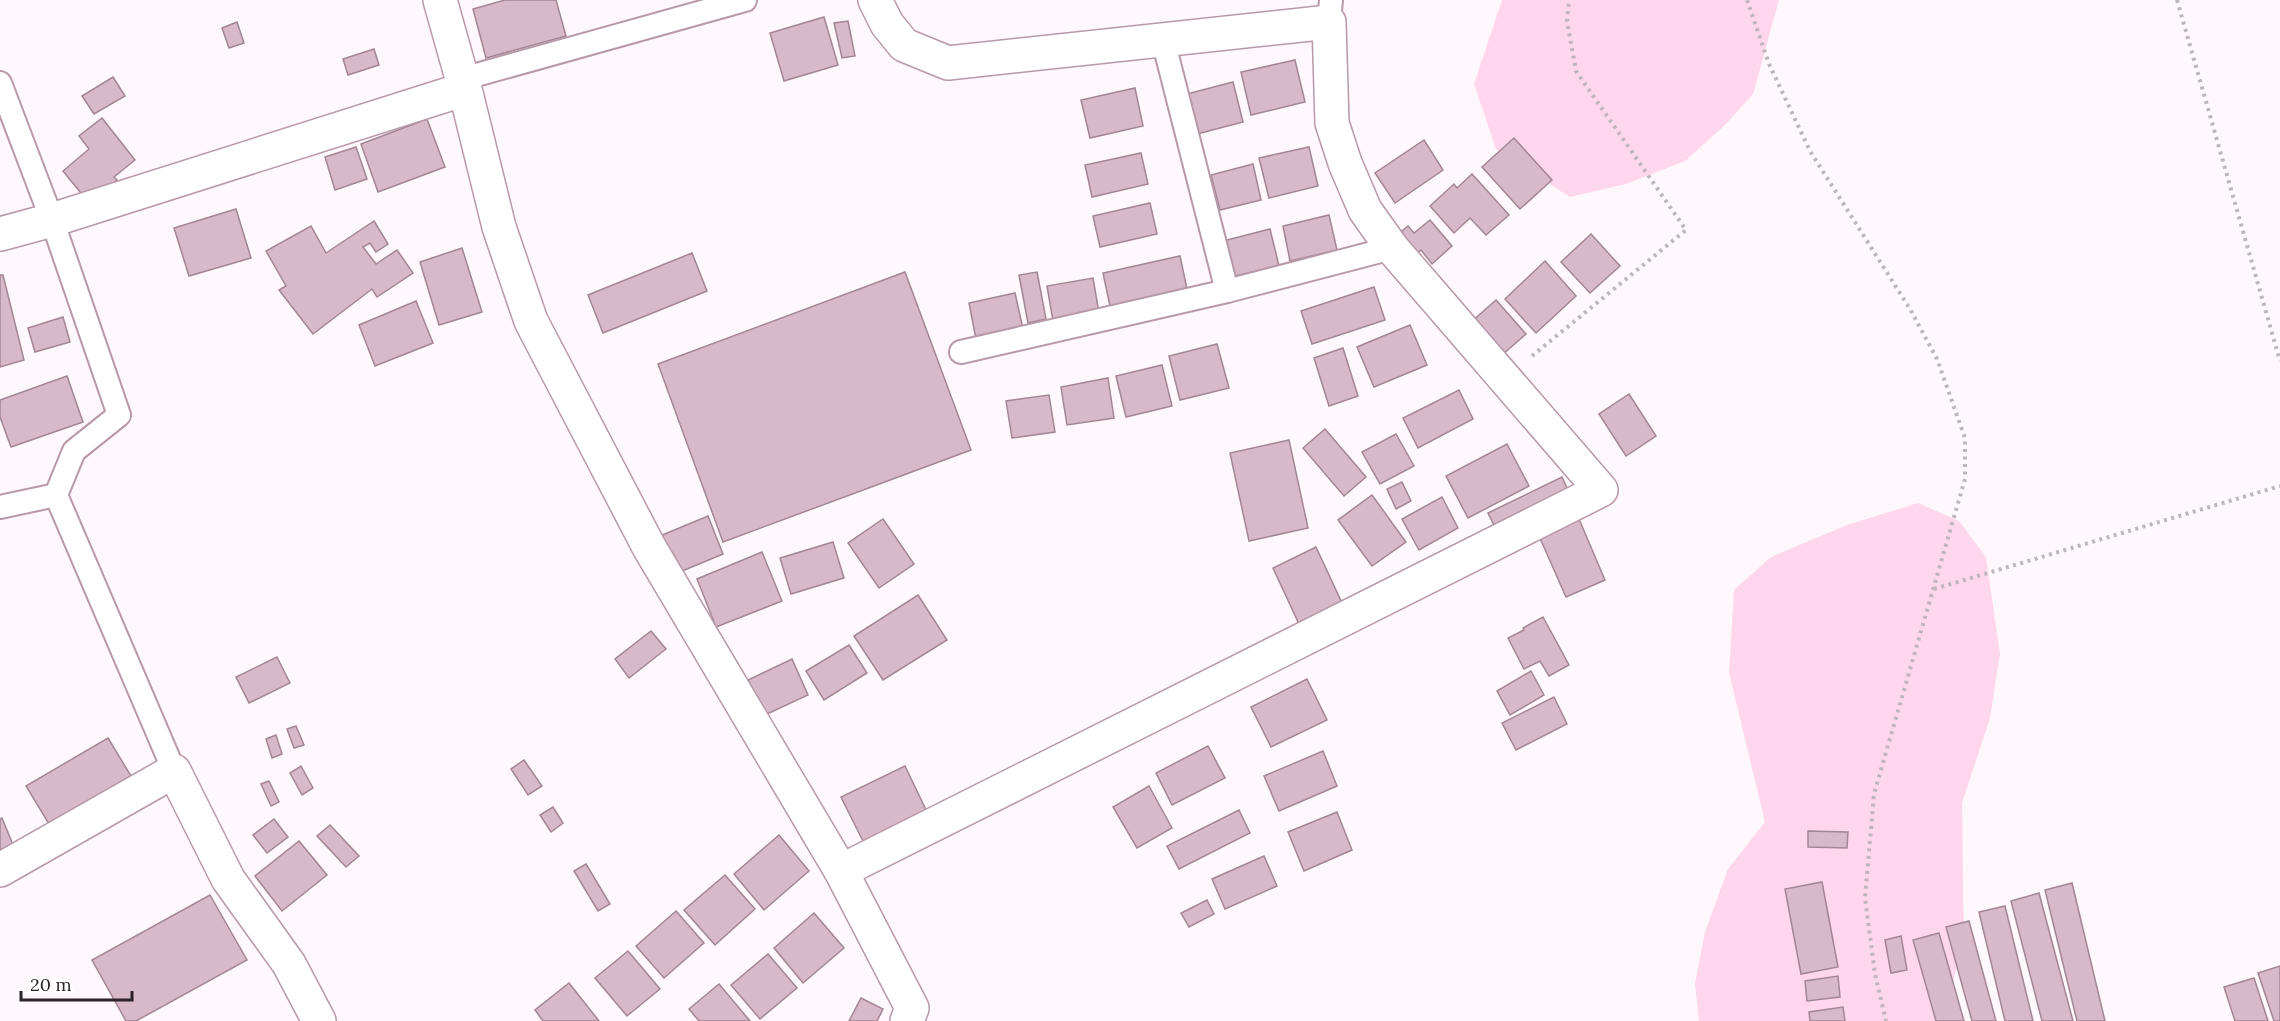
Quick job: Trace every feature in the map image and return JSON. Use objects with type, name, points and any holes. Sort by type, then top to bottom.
[{"type":"street","points":[[440,0],[464,84],[498,227],[531,321],[650,547],[842,871],[913,1017]]},
{"type":"street","points":[[842,871],[1601,490],[1392,248],[1365,210],[1345,164],[1332,123],[1330,11],[1164,40],[948,63],[904,45],[887,24],[875,0]]},
{"type":"street","points":[[0,234],[52,220],[464,84]]},
{"type":"street","points":[[0,870],[174,771],[228,879],[289,964],[319,1021]]},
{"type":"lane","points":[[464,84],[745,0]]},
{"type":"lane","points":[[1164,40],[1227,291]]},
{"type":"lane","points":[[0,83],[52,220],[119,415],[74,451],[56,495],[174,771]]},
{"type":"lane","points":[[961,352],[1227,291],[1392,248]]},
{"type":"lane","points":[[0,507],[56,495]]},
{"type":"path","points":[[1504,379],[1686,230],[1576,70],[1567,21],[1569,0]]},
{"type":"path","points":[[1748,0],[1769,64],[1810,151],[1910,309],[1937,359],[1965,438],[1965,479],[1874,794],[1865,898],[1875,974],[1886,1021]]},
{"type":"path","points":[[2177,0],[2280,360]]},
{"type":"path","points":[[1933,590],[2280,486]]},
{"type":"shaded area","points":[[1502,0],[1779,0],[1753,94],[1725,125],[1685,161],[1626,184],[1570,197],[1496,149],[1474,84]]},
{"type":"shaded area","points":[[1918,503],[1959,521],[1986,557],[2000,654],[1990,718],[1962,803],[1964,947],[1939,1021],[1699,1021],[1695,983],[1705,932],[1728,869],[1765,822],[1729,673],[1734,590],[1771,557],[1847,525]]},
{"type":"building","points":[[505,0],[556,0],[566,36],[486,58],[473,9]]},
{"type":"building","points":[[824,17],[838,65],[784,81],[770,33]]},
{"type":"building","points":[[848,21],[855,56],[842,58],[834,23]]},
{"type":"building","points":[[237,22],[244,43],[229,48],[222,28]]},
{"type":"building","points":[[374,49],[379,65],[348,75],[343,59]]},
{"type":"building","points":[[1295,60],[1305,102],[1251,115],[1241,72]]},
{"type":"building","points":[[113,77],[125,96],[94,114],[82,96]]},
{"type":"building","points":[[1233,82],[1243,122],[1193,135],[1183,95]]},
{"type":"building","points":[[1135,88],[1143,126],[1090,138],[1081,100]]},
{"type":"building","points":[[102,118],[135,160],[114,177],[117,180],[89,203],[63,171],[89,149],[79,136]]},
{"type":"building","points":[[427,119],[445,167],[378,192],[361,144]]},
{"type":"building","points":[[1514,138],[1552,180],[1520,209],[1482,167]]},
{"type":"building","points":[[1424,140],[1443,170],[1395,203],[1375,173]]},
{"type":"building","points":[[356,147],[367,179],[335,190],[325,157]]},
{"type":"building","points":[[1309,147],[1318,186],[1269,198],[1259,158]]},
{"type":"building","points":[[1141,153],[1148,184],[1092,197],[1085,165]]},
{"type":"building","points":[[1253,164],[1261,200],[1220,210],[1211,175]]},
{"type":"building","points":[[1472,174],[1509,215],[1486,235],[1470,218],[1454,233],[1430,206],[1454,184],[1457,188]]},
{"type":"building","points":[[1150,203],[1157,234],[1100,247],[1093,216]]},
{"type":"building","points":[[236,209],[251,258],[189,276],[174,228]]},
{"type":"building","points":[[1329,215],[1337,250],[1290,261],[1283,226]]},
{"type":"building","points":[[1430,220],[1452,246],[1432,264],[1421,250],[1409,260],[1391,240],[1408,226],[1414,233]]},
{"type":"building","points":[[374,221],[388,244],[376,252],[370,243],[363,247],[376,264],[397,250],[413,273],[377,297],[372,289],[313,334],[279,290],[286,286],[266,251],[311,226],[326,253]]},
{"type":"building","points":[[1270,229],[1279,266],[1231,277],[1223,241]]},
{"type":"building","points":[[1591,234],[1620,266],[1590,293],[1561,262]]},
{"type":"building","points":[[462,248],[482,312],[439,325],[420,262]]},
{"type":"building","points":[[692,253],[707,291],[603,333],[588,295]]},
{"type":"building","points":[[1180,256],[1187,289],[1110,306],[1103,273]]},
{"type":"building","points":[[1545,261],[1576,296],[1536,333],[1505,299]]},
{"type":"building","points":[[905,272],[971,450],[723,542],[658,364]]},
{"type":"building","points":[[1037,272],[1046,319],[1028,323],[1019,275]]},
{"type":"building","points":[[0,275],[3,275],[24,360],[0,367]]},
{"type":"building","points":[[1093,278],[1099,313],[1053,321],[1047,286]]},
{"type":"building","points":[[1374,287],[1385,320],[1312,344],[1301,311]]},
{"type":"building","points":[[1015,293],[1023,329],[976,339],[969,303]]},
{"type":"building","points":[[1496,300],[1526,334],[1501,356],[1471,322]]},
{"type":"building","points":[[416,301],[433,343],[375,366],[359,325]]},
{"type":"building","points":[[63,317],[70,342],[35,352],[28,328]]},
{"type":"building","points":[[1410,325],[1427,365],[1374,387],[1357,347]]},
{"type":"building","points":[[1217,344],[1229,388],[1180,400],[1169,356]]},
{"type":"building","points":[[1343,348],[1358,396],[1329,406],[1314,358]]},
{"type":"building","points":[[1162,365],[1172,406],[1126,417],[1116,376]]},
{"type":"building","points":[[67,376],[83,422],[11,447],[0,417],[0,400]]},
{"type":"building","points":[[1108,378],[1114,418],[1067,425],[1061,387]]},
{"type":"building","points":[[1459,390],[1473,419],[1418,448],[1403,418]]},
{"type":"building","points":[[1629,394],[1656,436],[1626,456],[1599,414]]},
{"type":"building","points":[[1049,395],[1055,432],[1012,438],[1006,401]]},
{"type":"building","points":[[1325,429],[1366,477],[1344,496],[1303,448]]},
{"type":"building","points":[[1396,434],[1414,466],[1380,484],[1362,452]]},
{"type":"building","points":[[1289,440],[1308,528],[1249,541],[1230,453]]},
{"type":"building","points":[[1507,444],[1529,486],[1468,518],[1446,476]]},
{"type":"building","points":[[1562,477],[1570,495],[1497,531],[1488,513]]},
{"type":"building","points":[[1402,482],[1411,501],[1396,509],[1387,489]]},
{"type":"building","points":[[1372,495],[1406,542],[1372,566],[1338,520]]},
{"type":"building","points":[[1442,497],[1458,528],[1419,550],[1402,519]]},
{"type":"building","points":[[708,516],[723,554],[675,574],[660,536]]},
{"type":"building","points":[[883,519],[914,564],[879,588],[848,543]]},
{"type":"building","points":[[1579,519],[1605,580],[1566,597],[1539,536]]},
{"type":"building","points":[[833,542],[844,578],[791,594],[780,558]]},
{"type":"building","points":[[1316,547],[1342,603],[1299,624],[1273,568]]},
{"type":"building","points":[[762,552],[782,601],[716,627],[697,579]]},
{"type":"building","points":[[918,595],[947,640],[883,680],[854,636]]},
{"type":"building","points":[[1543,617],[1569,665],[1549,676],[1540,661],[1524,669],[1508,638]]},
{"type":"building","points":[[651,631],[666,649],[629,678],[615,659]]},
{"type":"building","points":[[849,645],[867,673],[824,700],[806,671]]},
{"type":"building","points":[[277,657],[290,683],[249,703],[236,677]]},
{"type":"building","points":[[792,659],[808,695],[765,715],[748,680]]},
{"type":"building","points":[[1531,671],[1544,695],[1510,715],[1497,691]]},
{"type":"building","points":[[1307,679],[1327,720],[1271,747],[1251,707]]},
{"type":"building","points":[[1554,697],[1567,724],[1516,750],[1502,723]]},
{"type":"building","points":[[296,726],[304,745],[294,748],[287,729]]},
{"type":"building","points":[[276,735],[282,754],[272,758],[266,739]]},
{"type":"building","points":[[108,738],[131,776],[49,824],[26,786]]},
{"type":"building","points":[[1208,746],[1225,778],[1172,805],[1156,773]]},
{"type":"building","points":[[1323,751],[1337,786],[1279,811],[1264,776]]},
{"type":"building","points":[[524,760],[542,786],[528,795],[511,769]]},
{"type":"building","points":[[301,766],[313,788],[302,795],[290,773]]},
{"type":"building","points":[[905,766],[927,812],[864,843],[841,797]]},
{"type":"building","points":[[269,781],[279,802],[271,806],[261,784]]},
{"type":"building","points":[[1149,786],[1172,828],[1137,848],[1113,807]]},
{"type":"building","points":[[553,807],[563,823],[551,832],[540,815]]},
{"type":"building","points":[[1239,810],[1250,833],[1179,869],[1167,846]]},
{"type":"building","points":[[1337,812],[1352,850],[1304,871],[1288,832]]},
{"type":"building","points":[[2,818],[16,852],[0,859],[0,819]]},
{"type":"building","points":[[274,819],[288,837],[267,853],[253,835]]},
{"type":"building","points":[[330,825],[359,856],[346,867],[317,836]]},
{"type":"building","points":[[1808,831],[1848,832],[1847,848],[1808,847]]},
{"type":"building","points":[[779,835],[809,871],[764,910],[734,874]]},
{"type":"building","points":[[299,841],[327,875],[282,911],[255,876]]},
{"type":"building","points":[[1264,856],[1277,886],[1225,909],[1212,879]]},
{"type":"building","points":[[586,864],[610,904],[598,911],[574,871]]},
{"type":"building","points":[[725,875],[755,909],[715,945],[684,910]]},
{"type":"building","points":[[1822,882],[1838,967],[1801,974],[1785,889]]},
{"type":"building","points":[[2072,883],[2105,1021],[2077,1021],[2045,890]]},
{"type":"building","points":[[2039,893],[2073,1021],[2042,1021],[2011,901]]},
{"type":"building","points":[[210,895],[247,960],[136,1021],[126,1021],[92,960]]},
{"type":"building","points":[[1207,900],[1214,914],[1189,927],[1181,913]]},
{"type":"building","points":[[2005,906],[2033,1021],[2005,1021],[1979,912]]},
{"type":"building","points":[[676,911],[704,943],[664,978],[636,946]]},
{"type":"building","points":[[814,913],[844,948],[803,983],[774,948]]},
{"type":"building","points":[[1969,921],[1996,1021],[1972,1021],[1946,927]]},
{"type":"building","points":[[1939,933],[1964,1021],[1936,1021],[1913,940]]},
{"type":"building","points":[[1901,936],[1907,970],[1891,973],[1885,940]]},
{"type":"building","points":[[628,951],[660,989],[627,1016],[595,978]]},
{"type":"building","points":[[768,954],[797,988],[760,1019],[731,985]]},
{"type":"building","points":[[2280,966],[2280,1021],[2274,1021],[2258,973]]},
{"type":"building","points":[[1838,976],[1840,997],[1807,1001],[1805,981]]},
{"type":"building","points":[[2254,978],[2268,1021],[2235,1021],[2224,987]]},
{"type":"building","points":[[569,983],[599,1021],[543,1021],[535,1010]]},
{"type":"building","points":[[719,984],[750,1021],[699,1021],[689,1009]]},
{"type":"building","points":[[861,998],[883,1009],[877,1021],[849,1021]]},
{"type":"building","points":[[1843,1007],[1845,1021],[1810,1021],[1809,1012]]}]
